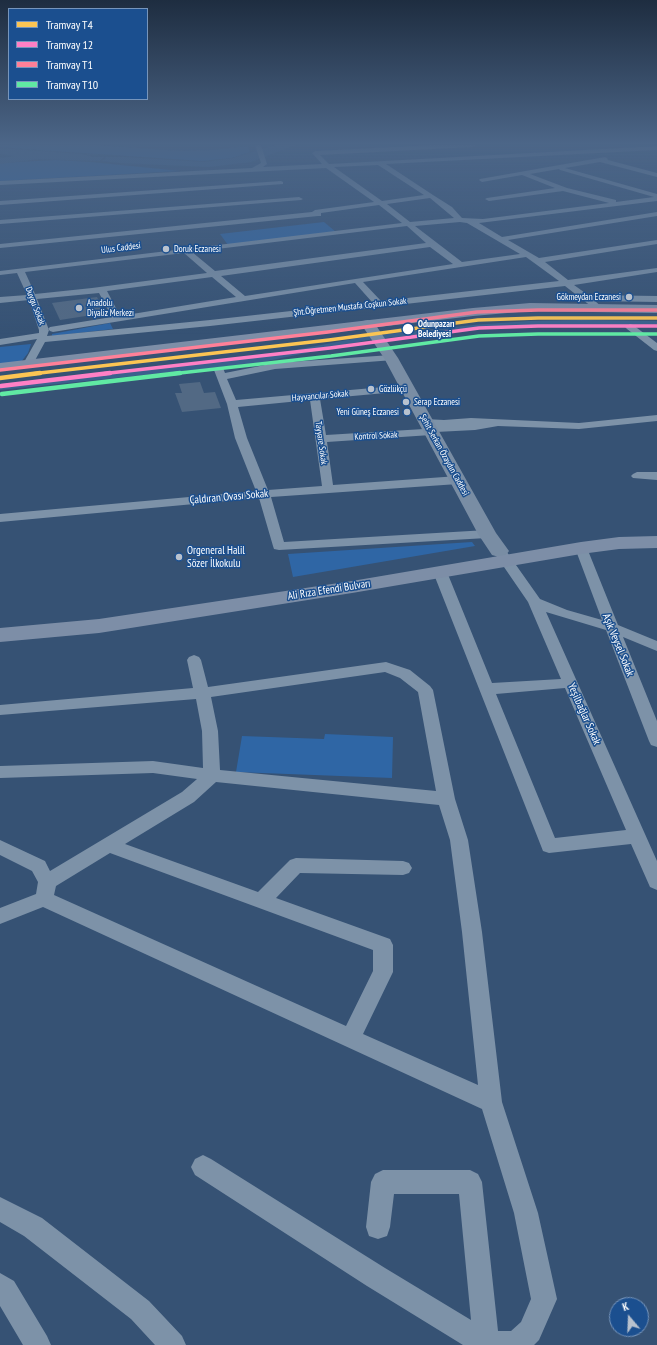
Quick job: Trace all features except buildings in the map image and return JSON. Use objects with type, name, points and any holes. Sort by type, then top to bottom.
[{"type":"main road","points":[[0,368],[28,364],[375,332],[473,312],[530,307],[657,309]]},
{"type":"main road","points":[[0,373],[271,342],[375,332],[475,317],[532,313],[657,312]]},
{"type":"main road","name":"Şehit Serkan Özaydın Caddesi","points":[[375,332],[391,358],[487,534],[503,556]]},
{"type":"main road","name":"Ali Rıza Efendi Bulvarı","points":[[0,635],[99,626],[440,572],[567,539],[657,531]]},
{"type":"main road","name":"Ali Rıza Efendi Bulvarı","points":[[0,622],[100,612],[503,556],[619,543],[657,542]]},
{"type":"street","points":[[23,208],[86,221],[257,208]]},
{"type":"street","points":[[0,222],[86,221],[257,208]]},
{"type":"street","points":[[0,246],[86,221],[257,208]]},
{"type":"street","points":[[311,208],[340,232]]},
{"type":"street","points":[[388,208],[459,264]]},
{"type":"street","points":[[447,208],[460,220]]},
{"type":"street","points":[[497,208],[503,219]]},
{"type":"street","points":[[469,221],[503,219],[591,208]]},
{"type":"street","points":[[501,239],[657,214]]},
{"type":"street","name":"Ulus Caddesi","points":[[2,270],[20,270],[95,258],[186,251],[409,224],[460,220],[469,221]]},
{"type":"street","points":[[469,221],[538,261],[599,308]]},
{"type":"street","points":[[278,240],[303,262]]},
{"type":"street","points":[[538,261],[657,242]]},
{"type":"street","points":[[0,300],[102,290],[432,244]]},
{"type":"street","points":[[186,251],[242,298]]},
{"type":"street","points":[[0,342],[43,335],[117,318],[459,264],[526,255]]},
{"type":"street","name":"Duygu Sokak","points":[[20,270],[32,297],[43,335],[28,364]]},
{"type":"street","name":"Şht.Öğretmen Mustafa Coşkun Sokak","points":[[43,335],[210,323],[568,283],[657,270]]},
{"type":"street","points":[[356,280],[379,304]]},
{"type":"street","points":[[102,290],[117,318]]},
{"type":"street","points":[[274,294],[291,314]]},
{"type":"street","points":[[586,298],[657,298]]},
{"type":"street","points":[[630,327],[657,348]]},
{"type":"street","points":[[391,358],[275,366],[221,373],[232,404],[241,438],[264,494],[279,546],[487,534]]},
{"type":"street","name":"Hayvancılar Sokak","points":[[232,404],[407,388]]},
{"type":"street","name":"Tayyare Sokak","points":[[315,397],[328,489]]},
{"type":"street","name":"Kontrol Sokak","points":[[321,439],[429,428],[444,423],[471,421],[579,426],[657,418]]},
{"type":"street","points":[[637,476],[657,476]]},
{"type":"street","name":"Çaldıran Ovası Sokak","points":[[0,518],[264,494],[458,480]]},
{"type":"street","name":"Aşık Veysel Sokak","points":[[580,548],[611,627],[650,709],[657,741]]},
{"type":"street","name":"Yeşilbağlar Sokak","points":[[503,556],[535,602],[656,875]]},
{"type":"street","points":[[440,572],[549,846],[638,836]]},
{"type":"street","points":[[535,602],[562,613],[611,627],[657,646]]},
{"type":"street","points":[[194,660],[210,731],[212,775]]},
{"type":"street","points":[[0,710],[202,693],[386,667],[406,674],[425,690],[446,800],[459,840],[472,932],[491,1102],[526,1212],[544,1300],[530,1331],[516,1344],[486,1344],[376,1277],[203,1167]]},
{"type":"street","points":[[487,689],[570,683]]},
{"type":"street","points":[[0,772],[153,767],[212,775],[446,800]]},
{"type":"street","points":[[0,916],[46,890],[108,845],[188,797],[212,775]]},
{"type":"street","points":[[108,845],[383,945],[383,972],[351,1037]]},
{"type":"street","points":[[0,847],[39,866],[46,890],[351,1037],[491,1102]]},
{"type":"street","points":[[262,900],[296,865],[403,868]]},
{"type":"street","points":[[378,1227],[382,1182],[470,1182],[486,1344]]},
{"type":"street","points":[[0,1209],[33,1227],[140,1310],[174,1345]]},
{"type":"street","points":[[0,1286],[5,1290],[38,1345]]},
{"type":"shaded area","points":[[324,222],[336,232],[228,245],[220,234]]},
{"type":"shaded area","points":[[110,323],[113,329],[52,336],[52,334]]},
{"type":"shaded area","points":[[31,344],[28,353],[21,362],[0,364],[0,347]]},
{"type":"shaded area","points":[[472,542],[475,546],[293,577],[288,554]]},
{"type":"shaded area","points":[[325,734],[393,737],[392,778],[236,772],[242,736],[324,739]]},
{"type":"waterway","points":[[0,387],[258,360],[368,338],[473,327],[528,323],[657,323]]},
{"type":"tram line","name":"T1","points":[[0,370],[328,332],[477,312],[538,310],[657,310]]},
{"type":"tram line","name":"T4","points":[[0,378],[329,340],[478,320],[538,318],[657,318]]},
{"type":"tram line","name":"12","points":[[1,386],[330,348],[479,328],[538,326],[657,326]]},
{"type":"tram line","name":"T10","points":[[2,394],[331,356],[479,336],[538,334],[657,334]]},
{"type":"place","name":"Doruk Eczanesi","points":[[166,249]]},
{"type":"place","name":"Gökmeydan Eczanesi","points":[[629,297]]},
{"type":"place","name":"Anadolu Diyaliz Merkezi","points":[[79,308]]},
{"type":"place","name":"Odunpazarı Belediyesi","points":[[408,329]]},
{"type":"place","name":"Gözlükçü","points":[[371,389]]},
{"type":"place","name":"Serap Eczanesi","points":[[406,402]]},
{"type":"place","name":"Yeni Güneş Eczanesi","points":[[407,412]]},
{"type":"place","name":"Orgeneral Halil Sözer İlkokulu","points":[[179,557]]}]
